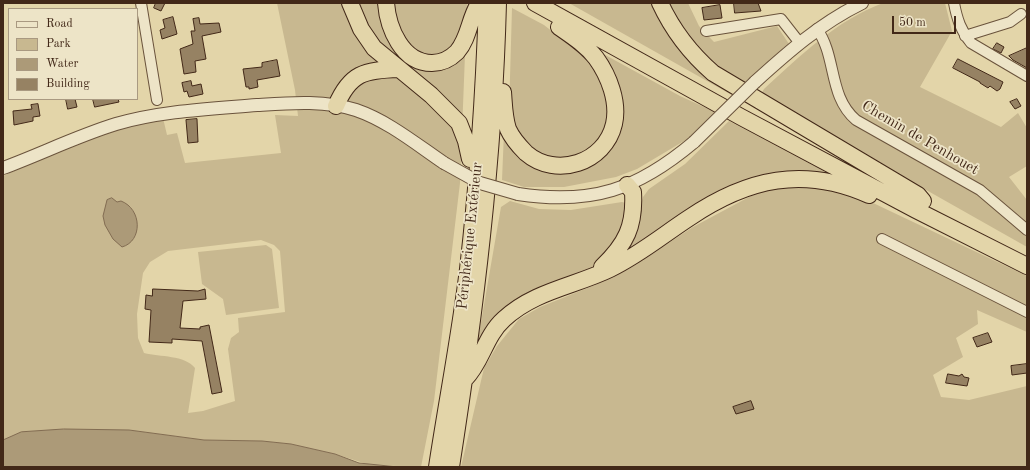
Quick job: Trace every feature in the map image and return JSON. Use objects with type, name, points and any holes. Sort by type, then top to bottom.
[{"type":"highway","points":[[350,3],[361,29],[368,40],[399,69],[452,114],[463,134],[470,159]]},
{"type":"highway","points":[[386,3],[388,20],[398,42],[411,57],[432,63],[444,61],[456,53],[466,39],[473,13],[481,4]]},
{"type":"highway","points":[[451,467],[450,428],[465,379],[481,259],[496,78],[498,3]]},
{"type":"highway","points":[[524,3],[550,11],[893,192],[1027,266]]},
{"type":"highway","points":[[536,3],[689,89]]},
{"type":"highway","points":[[660,3],[672,26],[686,46],[713,73],[918,195],[919,206]]},
{"type":"highway","points":[[472,235],[466,212],[481,4]]},
{"type":"highway","name":"Périphérique Extérieur","points":[[437,467],[450,428],[455,357],[472,235],[482,104],[481,4]]},
{"type":"highway","points":[[496,78],[503,89],[504,112],[508,129],[516,142],[533,158],[547,164],[569,166],[586,159],[602,146],[610,135],[615,115],[613,97],[607,77],[589,50],[558,26],[550,11]]},
{"type":"highway","points":[[550,11],[648,70],[689,89],[893,192]]},
{"type":"highway","points":[[336,106],[344,88],[355,77],[376,71],[399,69]]},
{"type":"highway","points":[[465,379],[474,369],[492,332],[503,319],[516,309],[539,296],[609,269],[663,237],[690,217],[719,200],[743,189],[767,181],[798,178],[826,180],[856,189],[902,210],[919,206],[1027,255]]},
{"type":"highway","points":[[593,275],[616,253],[625,239],[632,221],[634,206],[633,192],[627,185]]},
{"type":"street","points":[[141,3],[157,100]]},
{"type":"street","points":[[3,168],[71,139],[116,124],[161,114],[280,104],[336,106],[354,110],[380,121],[444,163],[480,183],[518,194],[553,198],[579,197],[605,193],[627,185],[670,162],[694,142],[755,82],[799,42],[817,29],[862,3]]},
{"type":"street","points":[[954,3],[957,21],[965,36],[971,43],[1027,76]]},
{"type":"street","points":[[965,36],[1010,22],[1021,14]]},
{"type":"street","points":[[706,31],[782,19],[799,42]]},
{"type":"street","name":"Chemin de Penhouet","points":[[817,29],[827,50],[837,92],[842,106],[849,114],[856,120],[980,190],[1027,230]]},
{"type":"street","points":[[882,239],[1027,312]]},
{"type":"green space","points":[[277,3],[467,3],[460,183],[434,401],[421,467],[370,465],[335,454],[291,444],[262,441],[204,440],[129,430],[3,440],[3,176],[64,149],[122,126],[163,118],[167,135],[177,133],[185,163],[281,153],[275,115],[298,116],[295,90]],"holes":[[[261,240],[274,245],[280,251],[285,312],[238,318],[239,332],[231,338],[228,349],[235,401],[203,411],[188,413],[195,368],[191,364],[179,359],[144,353],[138,338],[137,314],[143,273],[150,262],[168,251]]]},
{"type":"green space","points":[[569,3],[653,3],[676,44],[684,54],[704,73],[731,92],[730,94]]},
{"type":"green space","points":[[669,3],[688,3],[699,26],[714,42],[777,26],[789,44],[742,85],[699,50],[682,28]]},
{"type":"green space","points":[[883,3],[945,3],[952,31],[920,87],[1001,127],[1018,113],[1027,128],[1027,166],[1009,177],[1027,200],[1027,247],[760,96],[764,89],[820,40],[850,19]]},
{"type":"green space","points":[[512,8],[544,25],[558,36],[561,33],[598,68],[609,108],[604,136],[594,148],[568,162],[532,152],[519,138],[509,112]]},
{"type":"green space","points":[[598,51],[680,96],[715,112],[689,138],[637,169],[616,177],[564,187],[524,187],[502,180],[504,132],[515,152],[581,167],[619,120]]},
{"type":"green space","points":[[729,121],[827,173],[770,175],[623,256],[635,227],[643,197],[649,189],[685,164]]},
{"type":"green space","points":[[811,185],[871,202],[1027,276],[1027,332],[977,310],[978,324],[956,338],[963,357],[933,375],[941,397],[969,400],[1027,386],[1027,467],[461,467],[484,368],[497,346],[519,319],[540,307],[595,285],[632,267],[693,227],[762,190]]},
{"type":"green space","points":[[510,201],[539,209],[571,210],[622,202],[626,203],[624,229],[606,257],[586,272],[557,282],[481,344],[477,345],[501,207]]},
{"type":"green space","points":[[266,245],[272,249],[279,308],[226,315],[223,299],[202,284],[198,252]]},
{"type":"water","points":[[112,198],[117,202],[121,201],[128,205],[136,217],[137,225],[134,238],[129,244],[122,247],[113,239],[105,225],[103,216],[107,200]]},
{"type":"water","points":[[64,429],[129,430],[204,440],[262,441],[291,444],[335,454],[359,463],[398,467],[3,467],[3,440],[21,432]]},
{"type":"building","points":[[156,3],[165,3],[161,11],[154,8]]},
{"type":"building","points":[[734,3],[758,3],[761,11],[735,13]]},
{"type":"building","points":[[720,5],[722,18],[704,20],[702,8]]},
{"type":"building","points":[[173,17],[177,34],[162,39],[160,30],[165,28],[163,20]]},
{"type":"building","points":[[199,18],[200,24],[219,23],[221,32],[202,36],[206,59],[195,61],[196,72],[184,74],[180,49],[193,44],[191,31],[195,31],[193,19]]},
{"type":"building","points":[[997,43],[1004,47],[1001,53],[993,49]]},
{"type":"building","points":[[1027,48],[1027,68],[1009,56]]},
{"type":"building","points":[[958,59],[1003,82],[1000,89],[997,91],[990,86],[988,88],[980,82],[953,68]]},
{"type":"building","points":[[277,60],[280,76],[257,80],[258,87],[249,89],[249,87],[246,87],[243,69],[262,67],[262,63]]},
{"type":"building","points":[[191,81],[192,86],[201,84],[203,94],[189,97],[187,91],[184,92],[182,83]]},
{"type":"building","points":[[1017,99],[1021,106],[1015,109],[1010,102]]},
{"type":"building","points":[[66,100],[75,100],[77,107],[68,109]]},
{"type":"building","points":[[93,100],[118,100],[119,102],[95,107]]},
{"type":"building","points":[[38,104],[40,116],[33,117],[33,121],[14,125],[13,111],[32,109],[31,105]]},
{"type":"building","points":[[197,119],[198,142],[188,143],[186,120]]},
{"type":"building","points":[[153,289],[198,291],[205,289],[206,299],[183,301],[180,328],[200,329],[200,327],[209,325],[222,392],[212,394],[202,341],[172,339],[172,343],[149,342],[151,310],[145,309],[146,295],[152,296]]},
{"type":"building","points":[[988,333],[992,342],[977,347],[973,338]]},
{"type":"building","points":[[1027,364],[1027,373],[1012,375],[1011,366]]},
{"type":"building","points":[[948,374],[959,376],[962,374],[964,377],[969,378],[967,386],[946,383]]},
{"type":"building","points":[[751,401],[754,409],[736,414],[733,407]]}]
